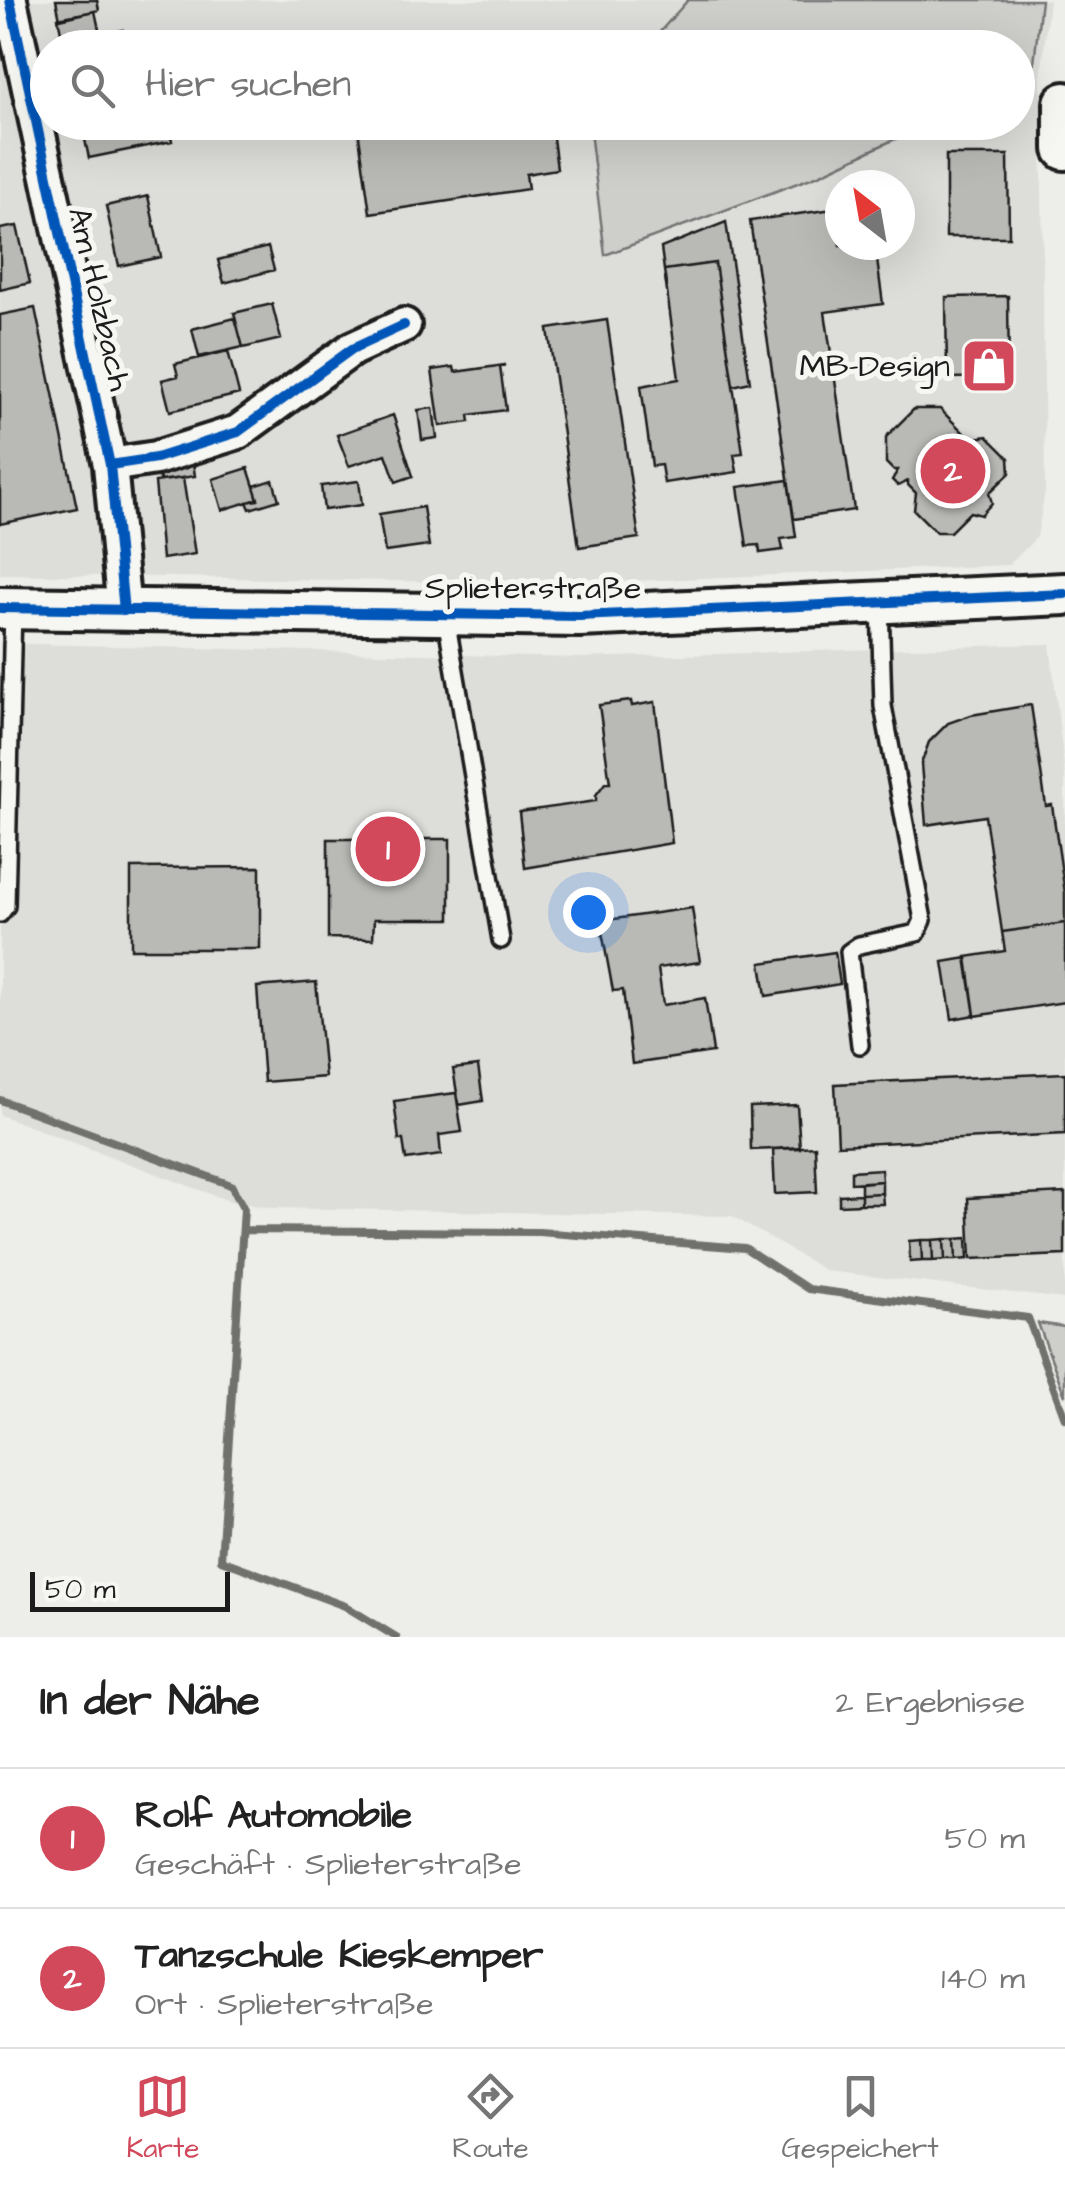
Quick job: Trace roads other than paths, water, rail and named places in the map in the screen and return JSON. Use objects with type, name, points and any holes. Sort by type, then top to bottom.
[{"type":"street","name":"Am Holzbach","points":[[10,0],[30,93]]},
{"type":"street","points":[[1065,103],[1065,149]]},
{"type":"street","name":"Am Holzbach","points":[[40,140],[110,465],[124,611]]},
{"type":"street","points":[[110,465],[156,458],[238,432],[352,349],[404,325]]},
{"type":"street","name":"Splieterstraße","points":[[6,608],[579,616],[1065,594]]},
{"type":"lane","points":[[860,1045],[849,952],[858,945],[917,933],[924,920],[883,706],[880,602]]},
{"type":"lane","points":[[0,914],[6,906],[6,608]]},
{"type":"lane","name":"Splieterstraße","points":[[446,614],[502,940]]},
{"type":"waterway","points":[[0,1100],[231,1185],[244,1209],[221,1560],[345,1606],[396,1637]]},
{"type":"waterway","points":[[243,1230],[539,1232],[745,1248],[808,1289],[1028,1318],[1065,1418]]},
{"type":"place","name":"MB-Design","points":[[989,366]]},
{"type":"place","name":"Tanzschule Kieskemper","points":[[953,471]]},
{"type":"place","name":"Rolf Automobile","points":[[388,849]]}]
